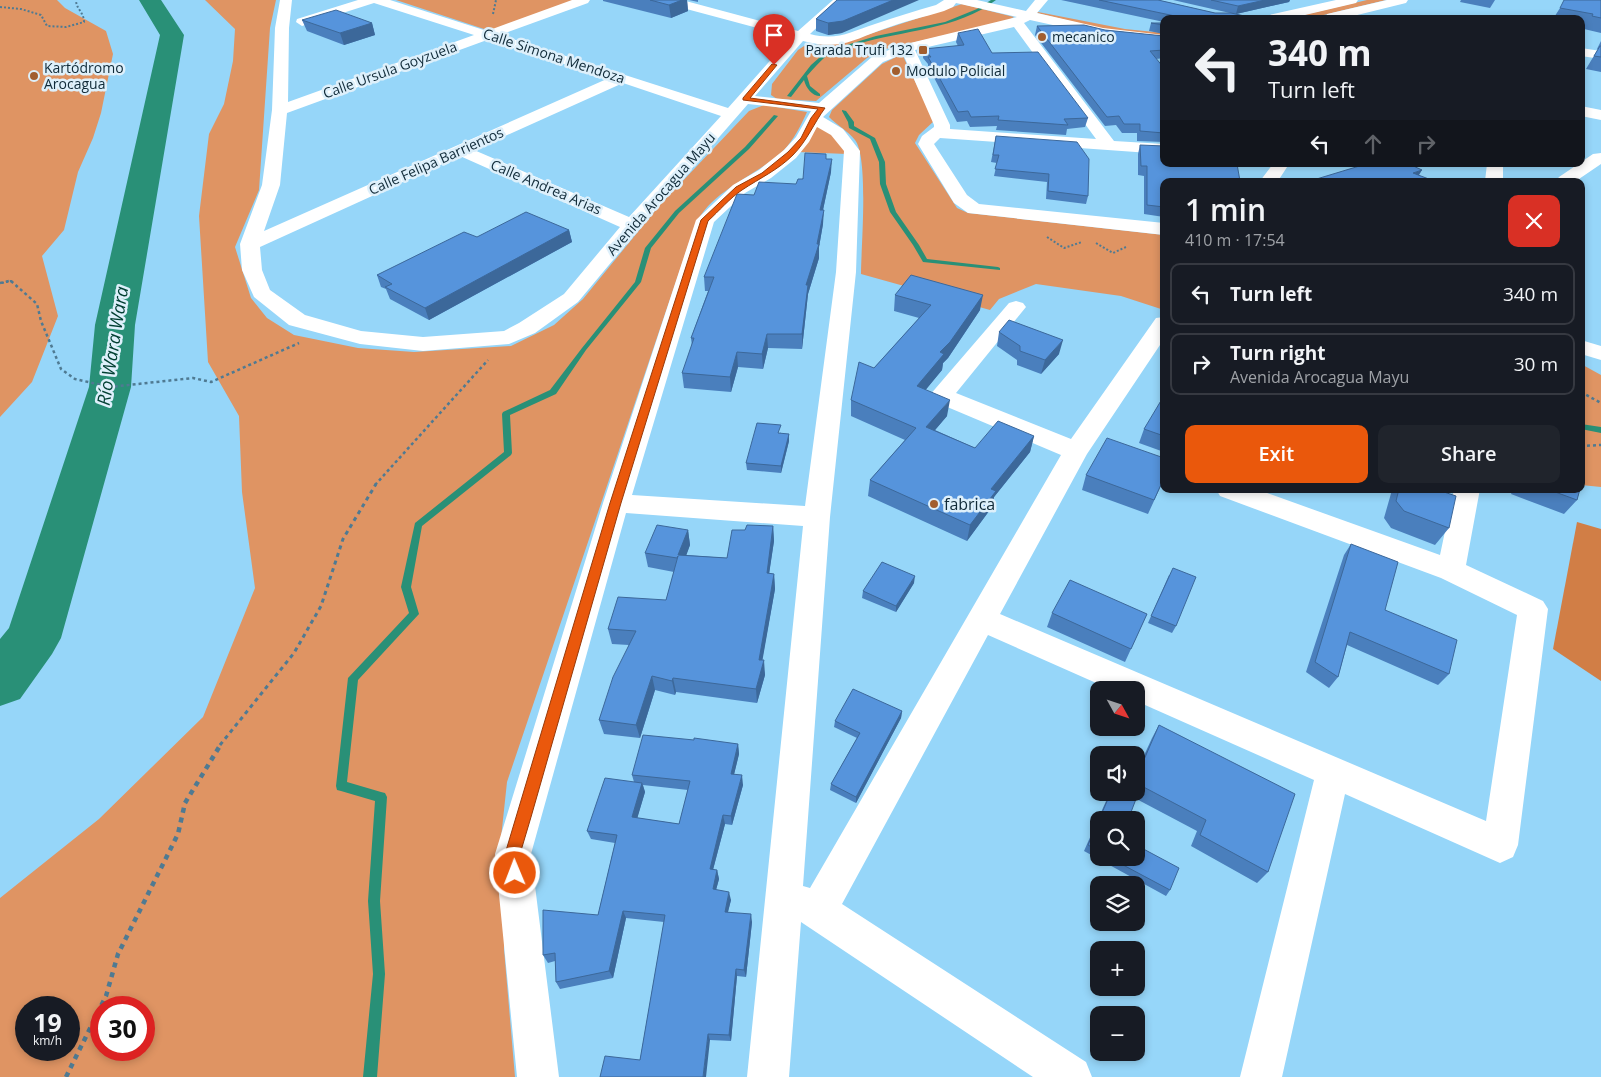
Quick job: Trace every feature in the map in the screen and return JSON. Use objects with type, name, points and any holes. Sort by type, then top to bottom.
[{"type":"street","points":[[286,0],[282,28],[280,110],[271,186],[250,244],[252,270],[261,293],[297,320],[360,337],[423,344],[509,337]]},
{"type":"street","points":[[282,28],[371,0]]},
{"type":"street","name":"Calle Simona Mendoza","points":[[377,0],[488,34],[731,114]]},
{"type":"street","name":"Calle Ursula Goyzuela","points":[[280,110],[584,0]]},
{"type":"street","points":[[668,0],[824,42],[839,41],[940,8],[949,4],[950,0]]},
{"type":"street","name":"Avenida Arocagua Mayu","points":[[509,337],[527,328],[571,298],[632,225],[800,36],[840,0]]},
{"type":"street","points":[[960,0],[1031,11],[1103,32],[1160,38]]},
{"type":"street","points":[[1294,15],[1355,5],[1402,0]]},
{"type":"street","points":[[1334,15],[1355,5],[1386,15]]},
{"type":"street","points":[[538,1077],[513,854],[616,503],[705,220],[739,189],[765,174],[790,154],[804,139],[818,113],[878,59],[907,48],[1031,11]]},
{"type":"street","points":[[1031,11],[1109,145]]},
{"type":"street","points":[[907,48],[942,125],[942,129],[928,139],[926,144],[960,199],[974,209],[1160,229]]},
{"type":"street","points":[[1585,53],[1601,55]]},
{"type":"street","name":"Calle Felipa Barrientos","points":[[250,244],[622,78]]},
{"type":"street","points":[[745,99],[818,113],[838,132],[852,151],[846,272],[818,517],[801,903],[768,1077]]},
{"type":"street","points":[[1585,112],[1601,115]]},
{"type":"street","points":[[935,133],[1160,149]]},
{"type":"street","name":"Calle Andrea Arias","points":[[460,150],[632,225]]},
{"type":"street","points":[[1569,178],[1601,158]]},
{"type":"street","points":[[1271,178],[1279,167]]},
{"type":"street","points":[[1016,307],[941,396],[1092,443]]},
{"type":"street","points":[[801,903],[982,619],[1160,330]]},
{"type":"street","points":[[982,619],[1500,845],[1533,609],[1451,570],[1241,493]]},
{"type":"street","points":[[1451,570],[1466,493]]},
{"type":"street","points":[[616,503],[818,517]]},
{"type":"street","points":[[1261,1077],[1333,772]]},
{"type":"street","points":[[801,903],[1071,1077]]},
{"type":"path","points":[[0,7],[14,7],[31,11],[41,15],[47,26],[64,28],[84,22],[84,15],[76,4],[76,0]]},
{"type":"path","points":[[1089,239],[1113,252]]},
{"type":"path","points":[[0,283],[11,281],[37,304],[41,321],[61,369],[75,379],[110,387],[193,378],[211,382],[330,329]]},
{"type":"path","points":[[66,1077],[106,996],[118,954],[178,834],[185,802],[224,739],[294,653],[321,606],[343,539],[379,479],[509,337]]},
{"type":"path","points":[[1585,394],[1601,403]]},
{"type":"path","points":[[1585,446],[1601,445]]},
{"type":"shaded area","points":[[0,0],[57,0],[65,8],[106,31],[113,54],[101,113],[93,138],[78,172],[64,230],[42,256],[58,316],[32,382],[0,417]]},
{"type":"shaded area","points":[[205,0],[276,0],[270,28],[259,190],[235,247],[251,298],[267,318],[294,335],[358,348],[414,352],[511,346],[554,325],[583,299],[659,206],[749,111],[764,105],[807,112],[787,147],[772,160],[712,202],[695,225],[507,782],[499,857],[505,908],[504,949],[515,1077],[0,1077],[0,898],[99,819],[203,717],[255,588],[242,492],[239,416],[208,362],[199,216],[209,134],[224,104],[233,61],[235,29]]},
{"type":"shaded area","points":[[396,0],[575,0],[490,31]]},
{"type":"shaded area","points":[[1367,0],[1386,0],[1324,15],[1303,15]]},
{"type":"shaded area","points":[[962,4],[1014,17],[1007,21],[885,49],[867,58],[816,101],[777,99],[771,95],[772,84],[798,50],[804,46],[845,42]]},
{"type":"shaded area","points":[[1037,13],[1125,29],[1160,33],[1160,36],[1099,28]]},
{"type":"shaded area","points":[[902,54],[934,121],[919,135],[915,143],[957,208],[968,213],[1160,235],[1160,309],[1121,296],[1036,284],[999,299],[990,310],[861,274],[863,183],[859,150],[855,140],[829,117],[832,110],[882,64]]},
{"type":"shaded area","points":[[815,126],[835,135],[847,154],[798,152]]},
{"type":"shaded area","points":[[1585,366],[1601,375],[1601,487],[1585,485]]},
{"type":"shaded area","points":[[1577,522],[1601,529],[1601,681],[1553,649]]},
{"type":"building","points":[[650,0],[682,0],[669,5]]},
{"type":"building","points":[[837,0],[893,0],[843,21],[828,23],[816,19]]},
{"type":"building","points":[[1099,0],[1158,0],[1215,13],[1240,15],[1170,15]]},
{"type":"building","points":[[1211,0],[1265,0],[1238,6]]},
{"type":"building","points":[[1564,0],[1601,0],[1601,18],[1592,16],[1593,14],[1560,8]]},
{"type":"building","points":[[336,10],[372,23],[340,33],[302,20]]},
{"type":"building","points":[[1084,25],[1105,30],[1160,36],[1160,50],[1150,51],[1160,63],[1160,133],[1140,131],[1140,124],[1124,124],[1119,116],[1107,117],[1037,26]]},
{"type":"building","points":[[978,29],[992,53],[1038,52],[1088,118],[1064,119],[1068,125],[998,120],[999,116],[971,117],[968,111],[958,112],[928,57],[931,57],[924,49],[964,45],[958,33]]},
{"type":"building","points":[[1600,46],[1601,57],[1594,56]]},
{"type":"building","points":[[996,136],[1077,142],[1089,159],[1088,196],[1048,191],[1049,174],[995,169],[999,155],[993,155]]},
{"type":"building","points":[[1140,145],[1160,146],[1160,167],[1238,167],[1239,178],[1160,178],[1160,207],[1147,205],[1147,166],[1141,166]]},
{"type":"building","points":[[805,153],[826,154],[826,159],[832,159],[820,210],[824,210],[817,244],[819,244],[806,285],[808,285],[802,334],[767,334],[762,354],[737,352],[730,377],[682,373],[694,338],[691,338],[714,277],[704,277],[737,194],[754,195],[759,182],[796,184],[798,179],[803,179]]},
{"type":"building","points":[[1356,167],[1416,167],[1422,170],[1413,173],[1426,178],[1320,178]]},
{"type":"building","points":[[526,212],[569,230],[425,308],[385,287],[392,284],[377,275],[464,232],[477,237]]},
{"type":"building","points":[[911,275],[983,295],[950,342],[940,352],[944,354],[917,386],[950,400],[926,427],[975,448],[998,421],[1034,436],[991,489],[996,491],[970,525],[870,480],[916,428],[851,400],[859,362],[874,368],[931,305],[895,295]]},
{"type":"building","points":[[1009,320],[1063,340],[1045,360],[1020,351],[1020,346],[999,332]]},
{"type":"building","points":[[1160,402],[1160,435],[1144,429]]},
{"type":"building","points":[[757,423],[781,425],[778,433],[789,434],[781,466],[746,463]]},
{"type":"building","points":[[1107,438],[1160,457],[1160,487],[1154,500],[1086,475]]},
{"type":"building","points":[[1398,493],[1447,493],[1456,496],[1449,528],[1404,511],[1396,501]]},
{"type":"building","points":[[1558,493],[1579,493],[1577,500]]},
{"type":"building","points":[[657,525],[688,530],[678,555],[727,558],[732,530],[745,530],[747,525],[773,526],[767,573],[774,574],[759,660],[764,660],[756,689],[673,678],[672,681],[652,676],[636,725],[599,720],[613,677],[636,631],[608,629],[618,597],[666,600],[678,556],[677,558],[645,553]]},
{"type":"building","points":[[1351,544],[1398,562],[1385,610],[1457,640],[1449,674],[1350,632],[1338,677],[1315,662]]},
{"type":"building","points":[[882,562],[915,576],[896,606],[863,591]]},
{"type":"building","points":[[1173,568],[1196,577],[1176,626],[1151,616]]},
{"type":"building","points":[[1070,580],[1147,614],[1131,649],[1052,613]]},
{"type":"building","points":[[853,689],[902,711],[856,797],[831,784],[860,733],[835,721]]},
{"type":"building","points":[[1159,725],[1295,794],[1268,872],[1200,835],[1206,820],[1145,788],[1145,757]]},
{"type":"building","points":[[643,735],[694,740],[694,738],[738,744],[731,774],[742,775],[731,816],[723,815],[710,869],[717,870],[713,889],[729,892],[725,912],[751,914],[744,970],[736,969],[729,1035],[708,1034],[703,1077],[600,1077],[605,1056],[640,1060],[665,915],[623,911],[609,971],[556,982],[555,953],[543,955],[543,910],[598,915],[617,835],[587,831],[605,778],[642,783],[632,817],[679,824],[690,781],[632,775]]},
{"type":"building","points":[[1107,801],[1135,801],[1131,811],[1103,811]]},
{"type":"building","points":[[1145,850],[1179,868],[1170,890],[1125,866],[1145,866]]},
{"type":"waterway","name":"Río Wara Wara","points":[[0,682],[33,638],[110,387],[115,325],[172,35],[150,0]]},
{"type":"waterway","points":[[805,76],[829,52],[876,37],[946,23],[978,10],[994,0]]},
{"type":"waterway","points":[[789,96],[805,76]]},
{"type":"waterway","points":[[805,76],[808,87],[818,95]]},
{"type":"waterway","points":[[844,111],[851,122],[851,127],[872,138],[882,162],[883,184],[893,212],[925,261],[998,269]]},
{"type":"waterway","points":[[370,1077],[379,974],[374,901],[381,797],[341,786],[353,678],[414,614],[406,587],[418,525],[508,453],[506,414],[553,392],[584,349],[638,282],[648,248],[677,212],[747,148],[776,116]]},
{"type":"waterway","points":[[1585,427],[1601,430]]},
{"type":"place","name":"mecanico","points":[[1042,37]]},
{"type":"place","name":"Parada Trufi 132","points":[[923,50]]},
{"type":"place","name":"Modulo Policial","points":[[896,71]]},
{"type":"place","name":"Kartódromo Arocagua","points":[[34,76]]},
{"type":"place","name":"fabrica","points":[[934,504]]},
{"type":"route","points":[[515,873],[513,854],[523,817],[616,503],[705,220],[739,189],[765,174],[790,154],[804,139],[814,118],[822,108],[745,99],[774,65]]}]
